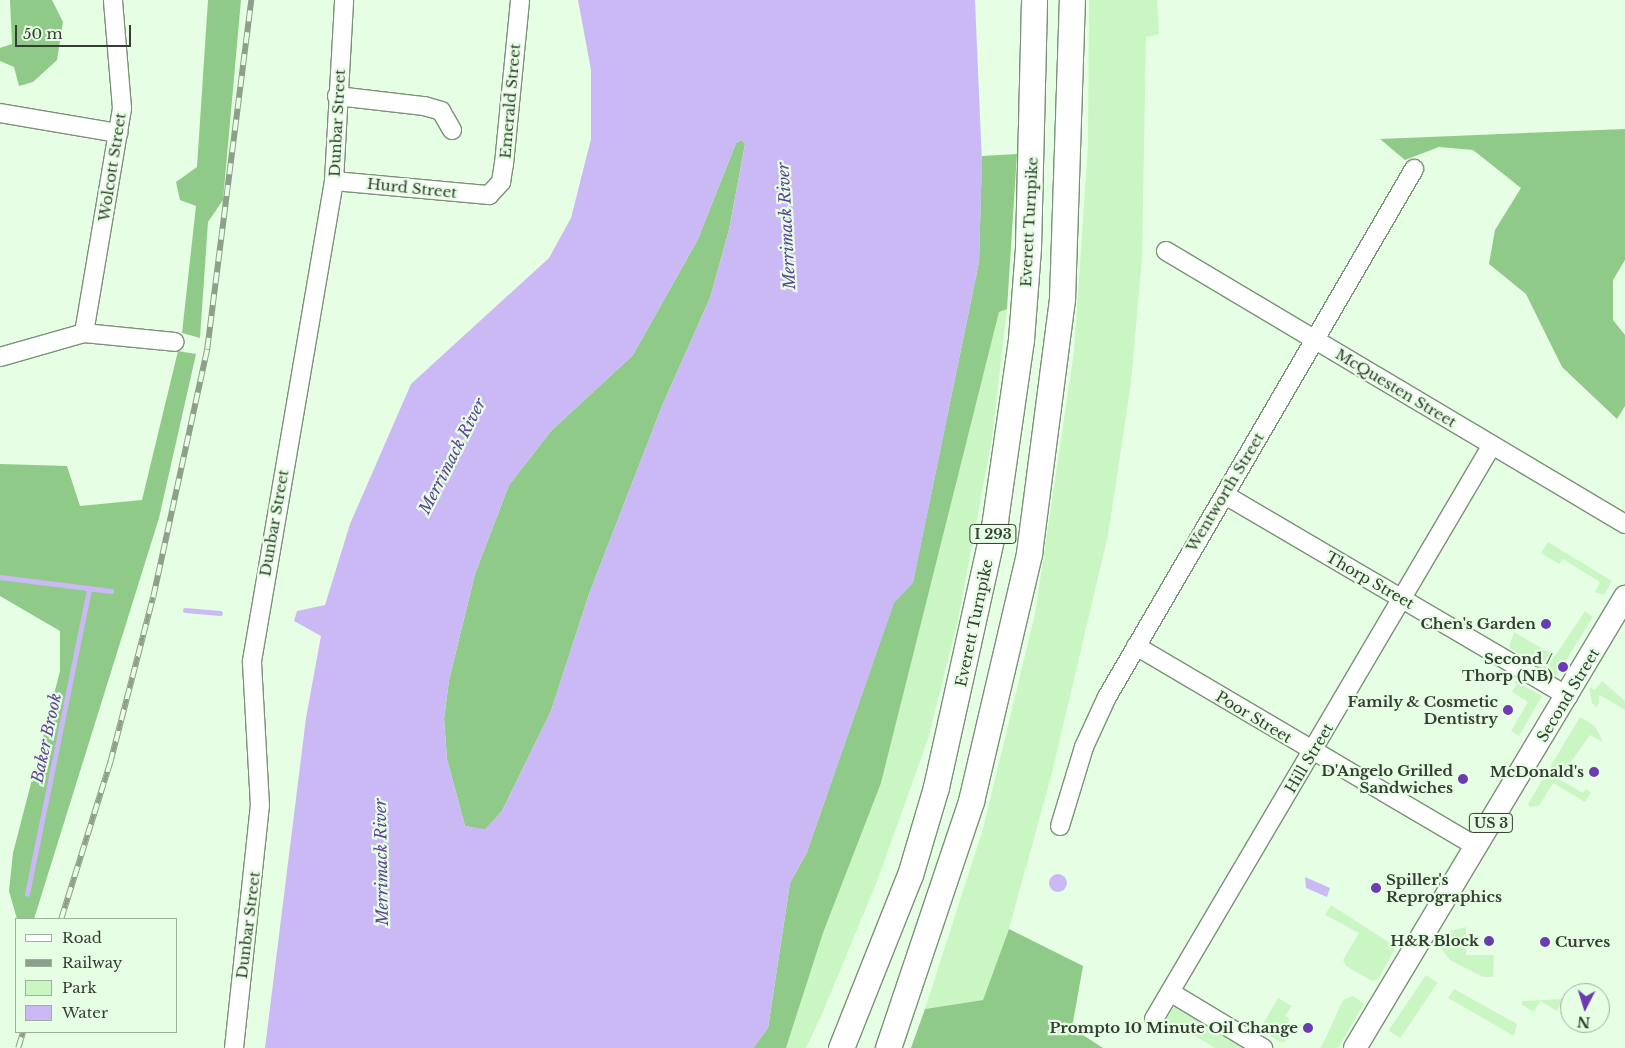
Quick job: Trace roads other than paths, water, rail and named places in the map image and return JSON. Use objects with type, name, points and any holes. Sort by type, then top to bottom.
[{"type":"highway","name":"Everett Turnpike","points":[[840,1048],[910,875],[958,699],[1010,430],[1028,247],[1034,0]]},
{"type":"highway","name":"I 293","points":[[888,1048],[971,801],[1029,553],[1062,299],[1072,0]]},
{"type":"highway","points":[[834,1048],[910,875]]},
{"type":"main road","name":"Second Street","points":[[1355,1048],[1568,696],[1625,597]]},
{"type":"street","name":"Wolcott Street","points":[[84,333],[118,132],[123,87],[113,0]]},
{"type":"street","name":"Dunbar Street","points":[[234,1048],[260,806],[252,661],[334,180],[337,96],[344,0]]},
{"type":"street","name":"Emerald Street","points":[[489,195],[501,182],[504,164],[520,1]]},
{"type":"street","points":[[337,96],[424,106],[441,111],[452,130]]},
{"type":"street","points":[[0,113],[118,132]]},
{"type":"street","name":"Wentworth Street","points":[[1060,826],[1090,730],[1136,646],[1414,168]]},
{"type":"street","name":"Hurd Street","points":[[334,180],[489,195]]},
{"type":"street","name":"McQuesten Street","points":[[1166,252],[1625,524]]},
{"type":"street","points":[[0,357],[84,333],[175,342]]},
{"type":"street","name":"Hill Street","points":[[1154,1019],[1404,600],[1416,572],[1492,445]]},
{"type":"street","name":"Thorp Street","points":[[1224,495],[1568,696]]},
{"type":"street","name":"Poor Street","points":[[1136,646],[1312,752],[1477,847]]},
{"type":"street","points":[[1170,992],[1263,1048]]},
{"type":"water","name":"Merrimack River","points":[[578,0],[975,0],[982,164],[979,262],[913,583],[894,603],[807,852],[790,883],[768,1028],[753,1048],[265,1048],[306,718],[321,636],[294,621],[297,611],[325,605],[350,524],[411,384],[549,258],[571,218],[591,139],[591,70]],"holes":[[[742,140],[745,144],[729,230],[710,298],[662,406],[589,594],[551,711],[502,811],[485,829],[465,826],[447,759],[444,719],[449,680],[475,574],[509,485],[551,431],[633,355],[698,239],[736,143]]]},
{"type":"water","points":[[1054,874],[1062,874],[1067,879],[1065,890],[1054,892],[1049,887],[1049,879]]},
{"type":"water","points":[[1305,877],[1330,888],[1327,897],[1306,888]]},
{"type":"waterway","name":"Baker Brook","points":[[0,577],[111,591]]},
{"type":"waterway","name":"Baker Brook","points":[[27,894],[89,588]]},
{"type":"waterway","name":"Baker Brook","points":[[185,610],[220,613]]},
{"type":"railway","points":[[61,918],[110,763],[153,597],[207,349],[251,0]]},
{"type":"railway","points":[[18,1048],[23,1033]]},
{"type":"place","name":"Chen's Garden","points":[[1546,624]]},
{"type":"place","name":"Second / Thorp (NB)","points":[[1563,667]]},
{"type":"place","name":"Family & Cosmetic Dentistry","points":[[1508,710]]},
{"type":"place","name":"McDonald's","points":[[1594,772]]},
{"type":"place","name":"D'Angelo Grilled Sandwiches","points":[[1463,779]]},
{"type":"place","name":"Spiller's Reprographics","points":[[1376,888]]},
{"type":"place","name":"H&R Block","points":[[1489,941]]},
{"type":"place","name":"Curves","points":[[1545,942]]},
{"type":"place","name":"Prompto 10 Minute Oil Change","points":[[1308,1028]]}]
